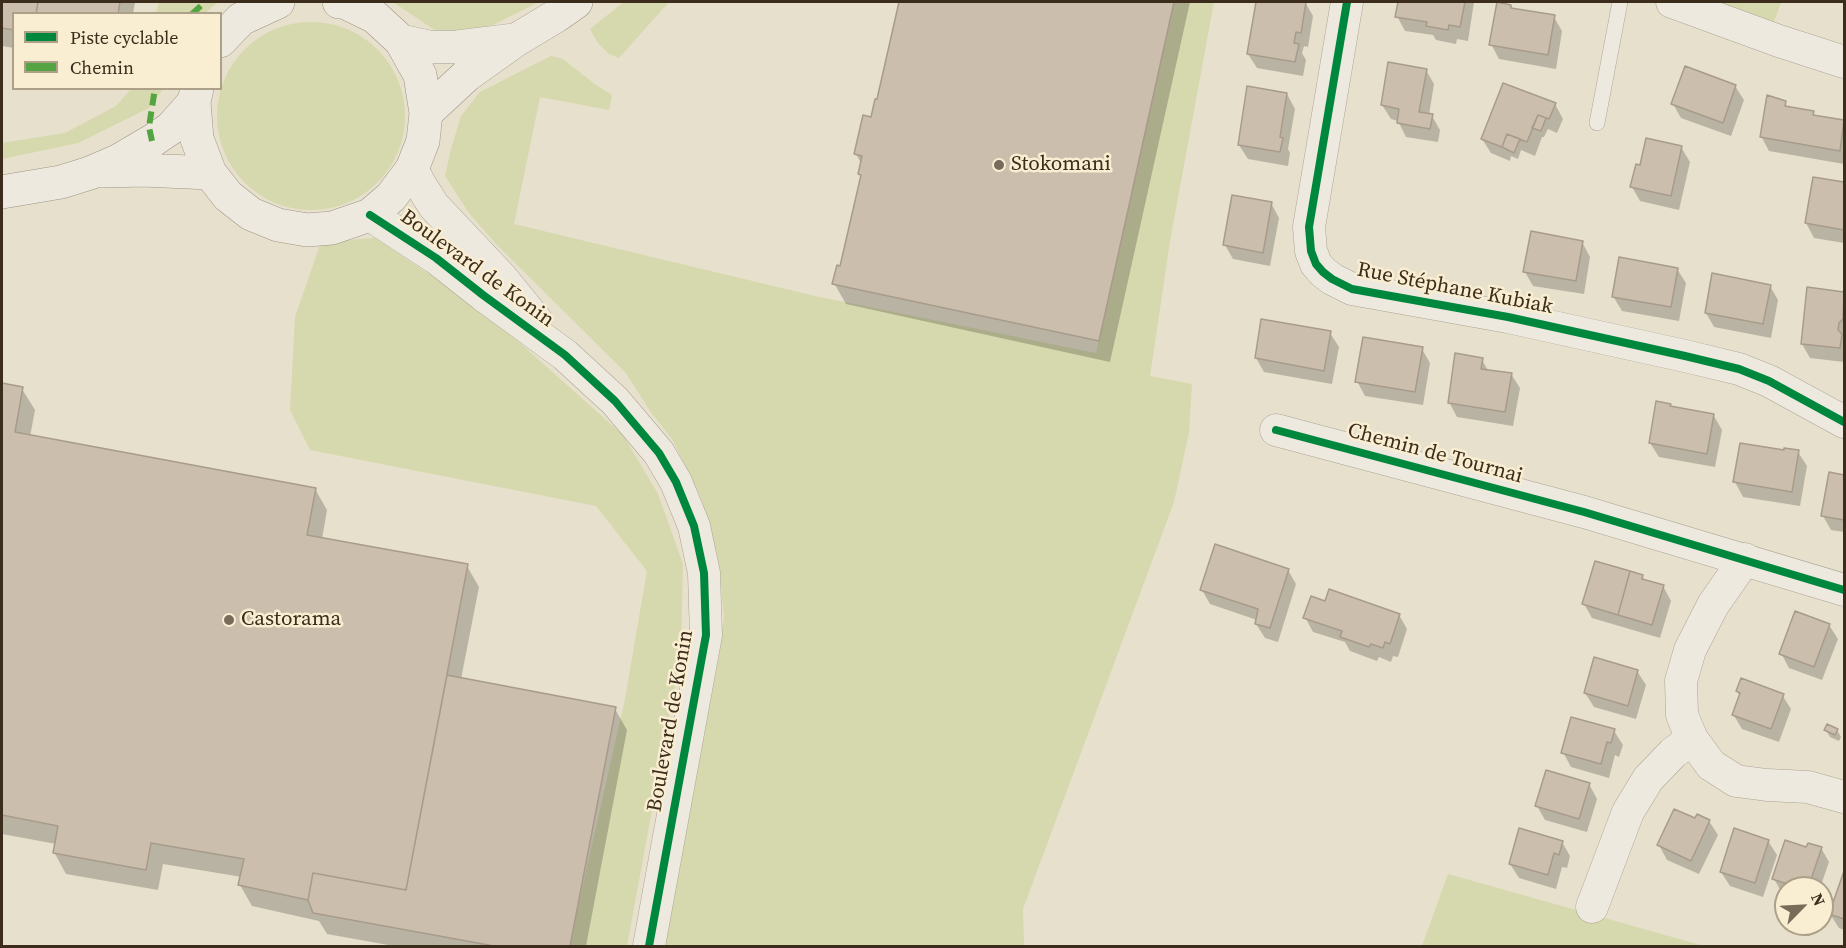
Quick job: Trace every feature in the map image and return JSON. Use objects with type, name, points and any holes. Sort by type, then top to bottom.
[{"type":"street","points":[[235,20],[278,2]]},
{"type":"street","points":[[196,95],[196,139],[210,173],[228,196],[251,214],[278,225],[307,230],[332,228],[370,215],[403,184],[412,169],[423,141],[426,112],[420,75],[401,41],[375,18],[344,2],[339,2]]},
{"type":"street","points":[[426,112],[461,80],[516,40],[545,24],[576,2]]},
{"type":"street","name":"Rue Stéphane Kubiak","points":[[1347,2],[1309,227],[1311,250],[1316,264],[1323,272],[1352,289],[1508,318],[1739,369],[1769,381],[1845,422]]},
{"type":"street","points":[[1672,2],[1845,62]]},
{"type":"street","points":[[401,41],[429,46],[457,47],[516,40]]},
{"type":"street","points":[[2,192],[61,182],[118,161],[171,128],[196,95]]},
{"type":"street","name":"Boulevard de Konin","points":[[412,169],[434,206],[500,276],[566,355],[615,401],[659,453],[676,482],[694,526],[704,573],[706,635],[649,946]]},
{"type":"street","points":[[90,173],[116,170],[210,173]]},
{"type":"street","name":"Boulevard de Konin","points":[[370,215],[436,258],[566,355]]},
{"type":"street","name":"Chemin de Tournai","points":[[1276,430],[1584,512],[1845,590]]},
{"type":"street","points":[[1745,559],[1713,605],[1690,650],[1682,681],[1682,715],[1692,739],[1711,765],[1736,781],[1808,787],[1845,797]]},
{"type":"street","points":[[1592,907],[1628,812],[1648,779],[1673,753],[1692,739]]},
{"type":"lane","points":[[1597,123],[1620,2]]},
{"type":"green space","points":[[159,2],[218,2],[206,12],[156,12]]},
{"type":"green space","points":[[393,2],[539,2],[493,25],[468,32],[449,34],[433,29]]},
{"type":"green space","points":[[624,2],[669,2],[619,58],[609,54],[597,42],[590,29]]},
{"type":"green space","points":[[1174,2],[1214,2],[1170,241],[1150,376],[1192,384],[1189,432],[1174,502],[1023,909],[1024,946],[665,946],[719,655],[724,616],[718,557],[702,500],[672,439],[650,411],[626,373],[496,244],[469,213],[445,176],[461,116],[480,92],[551,56],[563,59],[612,95],[609,110],[540,97],[514,224],[815,296],[1096,353]]},
{"type":"green space","points":[[1714,2],[1781,2],[1773,25]]},
{"type":"green space","points":[[302,22],[320,22],[338,26],[371,43],[384,56],[394,72],[405,107],[405,125],[401,143],[384,176],[371,189],[355,199],[320,210],[302,210],[284,206],[251,189],[238,176],[228,160],[217,125],[217,107],[221,90],[238,56],[251,43],[267,33]]},
{"type":"green space","points":[[130,90],[162,90],[149,108],[78,143],[2,159],[2,143],[65,133],[116,106]]},
{"type":"green space","points":[[375,238],[484,311],[623,435],[658,494],[683,564],[681,652],[627,946],[570,946],[625,699],[647,571],[596,506],[310,450],[290,410],[295,317],[321,242]]},
{"type":"green space","points":[[1448,874],[1704,946],[1422,946]]},
{"type":"building","points":[[2,2],[38,2],[36,12],[12,12],[12,30],[2,28]]},
{"type":"building","points":[[38,2],[120,2],[118,12],[36,12]]},
{"type":"building","name":"Stokomani","points":[[899,2],[1174,2],[1099,341],[832,284],[837,265],[840,266],[861,175],[858,174],[862,156],[854,154],[863,115],[871,117],[875,99],[877,99]]},
{"type":"building","points":[[1256,2],[1306,2],[1301,33],[1296,32],[1294,43],[1299,44],[1295,62],[1247,54]]},
{"type":"building","points":[[1398,2],[1465,2],[1460,27],[1449,25],[1448,30],[1426,26],[1427,22],[1395,17]]},
{"type":"building","points":[[1497,2],[1511,5],[1511,8],[1555,15],[1548,55],[1489,45]]},
{"type":"building","points":[[1388,62],[1427,69],[1419,112],[1433,114],[1430,129],[1397,123],[1399,109],[1381,105]]},
{"type":"building","points":[[1685,66],[1736,85],[1723,123],[1671,104]]},
{"type":"building","points":[[1503,83],[1556,103],[1549,119],[1538,115],[1527,142],[1507,134],[1502,147],[1481,139]]},
{"type":"building","points":[[1247,86],[1287,93],[1280,152],[1238,145]]},
{"type":"building","points":[[1767,95],[1786,101],[1785,106],[1814,111],[1813,115],[1844,120],[1840,151],[1760,137]]},
{"type":"building","points":[[1538,115],[1546,118],[1541,131],[1532,128]]},
{"type":"building","points":[[1507,134],[1520,139],[1514,153],[1502,147]]},
{"type":"building","points":[[1646,138],[1682,146],[1671,196],[1630,187],[1636,164],[1640,165]]},
{"type":"building","points":[[1813,177],[1844,182],[1844,230],[1805,223]]},
{"type":"building","points":[[1232,195],[1272,202],[1263,253],[1223,245]]},
{"type":"building","points":[[1531,231],[1583,241],[1576,281],[1523,272]]},
{"type":"building","points":[[1619,257],[1678,268],[1671,307],[1612,297]]},
{"type":"building","points":[[1712,273],[1771,285],[1763,324],[1705,313]]},
{"type":"building","points":[[1807,287],[1844,292],[1843,319],[1839,323],[1838,330],[1842,334],[1840,348],[1801,344]]},
{"type":"building","points":[[1261,319],[1331,331],[1324,371],[1255,358]]},
{"type":"building","points":[[1363,337],[1423,347],[1415,392],[1355,382]]},
{"type":"building","points":[[1455,353],[1483,358],[1481,369],[1512,373],[1505,412],[1448,403]]},
{"type":"building","name":"Castorama","points":[[2,383],[23,387],[15,432],[316,488],[307,535],[468,564],[406,890],[313,873],[308,900],[238,885],[244,859],[151,843],[146,870],[53,853],[58,826],[2,815]]},
{"type":"building","points":[[1656,401],[1671,404],[1670,406],[1714,414],[1707,454],[1649,443]]},
{"type":"building","points":[[1740,443],[1799,450],[1792,492],[1733,482]]},
{"type":"building","points":[[1829,472],[1844,475],[1844,520],[1821,516]]},
{"type":"building","points":[[1215,544],[1289,569],[1270,628],[1255,624],[1258,609],[1200,590]]},
{"type":"building","points":[[1595,561],[1630,571],[1618,615],[1582,604]]},
{"type":"building","points":[[1630,571],[1643,575],[1642,579],[1664,585],[1652,625],[1618,615]]},
{"type":"building","points":[[1329,589],[1400,614],[1390,644],[1385,642],[1383,648],[1371,644],[1369,647],[1340,637],[1342,631],[1303,618],[1311,596],[1325,601]]},
{"type":"building","points":[[1795,611],[1830,624],[1814,667],[1779,654]]},
{"type":"building","points":[[1594,657],[1638,670],[1628,706],[1584,693]]},
{"type":"building","points":[[447,675],[616,707],[570,946],[494,946],[313,913],[308,900],[313,873],[406,890]]},
{"type":"building","points":[[1741,678],[1784,694],[1771,729],[1732,715],[1740,693],[1736,691]]},
{"type":"building","points":[[1571,717],[1615,729],[1611,743],[1607,742],[1601,764],[1561,753]]},
{"type":"building","points":[[1827,724],[1838,729],[1835,735],[1824,730]]},
{"type":"building","points":[[1546,770],[1590,783],[1579,819],[1535,806]]},
{"type":"building","points":[[1674,809],[1695,818],[1697,814],[1710,820],[1691,861],[1657,845]]},
{"type":"building","points":[[1519,828],[1563,841],[1559,855],[1554,853],[1548,875],[1509,864]]},
{"type":"building","points":[[1734,828],[1769,840],[1755,883],[1720,872]]},
{"type":"building","points":[[1785,840],[1806,847],[1808,843],[1822,847],[1812,876],[1774,876],[1774,880],[1772,879]]},
{"type":"building","points":[[1844,871],[1844,919],[1834,916],[1834,900]]},
{"type":"marked path","points":[[194,12],[205,2]]},
{"type":"marked path","points":[[152,141],[149,127],[155,90]]},
{"type":"cycle path","points":[[1347,2],[1309,227],[1311,251],[1316,264],[1323,272],[1352,289],[1508,317],[1739,369],[1769,381],[1844,422]]},
{"type":"cycle path","points":[[370,215],[436,258],[565,355],[615,401],[659,453],[676,482],[694,526],[704,573],[706,635],[649,946]]},
{"type":"cycle path","points":[[1276,430],[1584,512],[1844,590]]},
{"type":"place","name":"Stokomani","points":[[999,165]]},
{"type":"place","name":"Castorama","points":[[229,620]]}]
